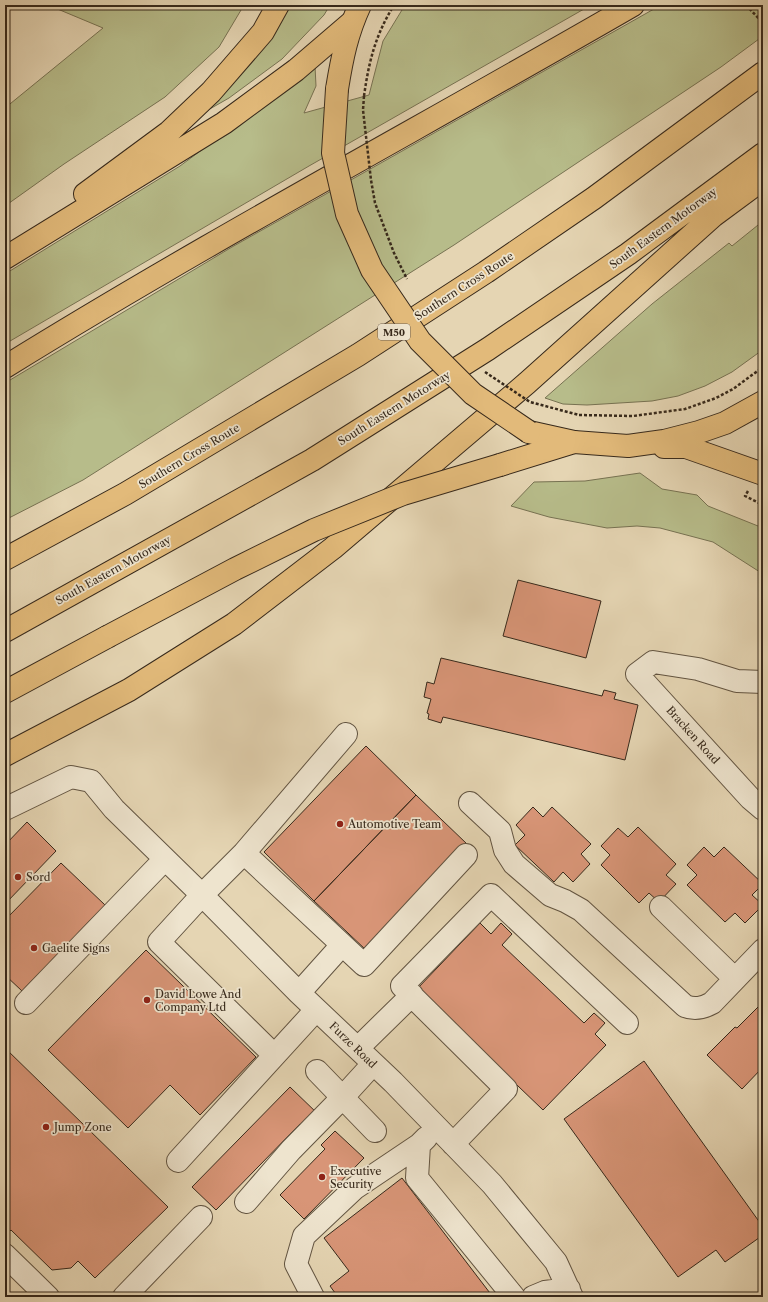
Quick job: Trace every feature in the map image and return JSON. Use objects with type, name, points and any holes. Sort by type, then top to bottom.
[{"type":"main road","points":[[5,253],[169,132],[211,92],[258,38],[278,5]]},
{"type":"main road","points":[[5,368],[77,323],[190,257],[633,5]]},
{"type":"main road","points":[[356,14],[343,55],[337,89],[333,153],[347,214],[372,270],[420,341],[474,394],[529,432],[574,442],[628,446],[686,447],[763,474]]},
{"type":"main road","points":[[5,258],[224,123],[296,70],[356,14]]},
{"type":"main road","name":"Southern Cross Route","points":[[5,560],[126,494],[364,351],[486,272],[594,198],[763,73]]},
{"type":"main road","name":"South Eastern Motorway","points":[[5,631],[325,451],[488,349],[628,254],[763,154]]},
{"type":"main road","points":[[5,755],[129,690],[234,624],[253,610],[333,548],[527,383],[713,216],[763,179]]},
{"type":"main road","points":[[628,446],[664,441],[699,432],[725,422],[763,402]]},
{"type":"main road","points":[[5,692],[235,569],[314,530],[403,494],[574,442]]},
{"type":"street","name":"Bracken Road","points":[[757,804],[637,674],[653,662],[698,669],[737,681],[763,682]]},
{"type":"street","points":[[274,1055],[159,942],[202,895],[244,853],[346,734]]},
{"type":"street","name":"Furze Road","points":[[5,809],[71,777],[91,781],[114,810],[202,895],[316,1010],[358,1048],[492,1184],[556,1262],[570,1293]]},
{"type":"street","points":[[470,803],[500,831],[505,850],[514,864],[550,895],[581,910],[685,1006],[691,1009],[705,1007],[712,1003],[763,950]]},
{"type":"street","points":[[244,853],[364,965],[466,855]]},
{"type":"street","points":[[26,1003],[165,859]]},
{"type":"street","points":[[453,1144],[506,1089],[402,986],[491,894],[627,1023]]},
{"type":"street","points":[[661,907],[735,979]]},
{"type":"street","points":[[299,993],[342,945]]},
{"type":"street","points":[[358,1048],[412,995]]},
{"type":"street","points":[[178,1161],[316,1010]]},
{"type":"street","points":[[246,1202],[291,1150],[373,1064]]},
{"type":"street","points":[[317,1071],[375,1131]]},
{"type":"street","points":[[313,1297],[296,1264],[304,1236],[355,1188],[419,1145],[436,1127]]},
{"type":"street","points":[[419,1145],[417,1178],[514,1297]]},
{"type":"street","points":[[124,1297],[201,1217]]},
{"type":"street","points":[[5,1255],[48,1297]]},
{"type":"street","points":[[533,1297],[545,1292],[570,1293]]},
{"type":"path","points":[[394,5],[376,40],[369,65],[363,110],[375,203],[394,253],[409,283]]},
{"type":"path","points":[[746,5],[763,23]]},
{"type":"path","points":[[482,370],[530,402],[579,415],[633,416],[685,410],[716,398],[733,389],[763,367]]},
{"type":"path","points":[[747,492],[745,496],[763,504]]},
{"type":"green space","points":[[48,5],[244,5],[219,47],[165,97],[64,164],[5,206],[5,108],[103,28]]},
{"type":"green space","points":[[288,5],[330,5],[324,15],[282,59],[229,98],[208,110]]},
{"type":"green space","points":[[405,5],[591,5],[309,166],[5,344],[5,274],[180,166],[315,66],[316,86],[304,113],[369,95],[383,41]]},
{"type":"green space","points":[[661,5],[763,5],[763,36],[721,67],[454,245],[83,480],[5,520],[5,383],[232,247]]},
{"type":"green space","points":[[763,221],[763,348],[761,351],[732,372],[705,386],[678,396],[652,401],[587,405],[563,404],[545,398],[652,304],[729,243],[732,246]]},
{"type":"green space","points":[[640,473],[662,489],[697,495],[708,506],[763,528],[763,574],[713,542],[660,528],[637,526],[607,528],[549,517],[511,506],[534,482],[585,481]]},
{"type":"building","points":[[518,580],[601,601],[586,658],[503,636]]},
{"type":"building","points":[[441,658],[602,696],[604,690],[616,693],[614,699],[638,705],[625,760],[443,717],[441,723],[428,719],[429,714],[427,713],[431,699],[424,697],[427,682],[434,684]]},
{"type":"building","name":"Automotive Team","points":[[366,746],[416,795],[314,901],[264,852]]},
{"type":"building","points":[[416,795],[467,844],[366,950],[314,901]]},
{"type":"building","points":[[533,807],[543,817],[552,807],[591,844],[581,854],[590,864],[573,882],[563,872],[554,882],[515,845],[525,835],[516,825]]},
{"type":"building","name":"Sord","points":[[27,822],[56,851],[5,904],[5,845]]},
{"type":"building","points":[[638,827],[676,864],[666,875],[676,884],[659,902],[649,893],[639,903],[601,865],[610,855],[601,846],[618,828],[628,837]]},
{"type":"building","points":[[704,847],[714,857],[724,847],[763,884],[752,895],[763,905],[745,923],[735,913],[725,922],[687,885],[697,875],[687,865]]},
{"type":"building","name":"Gaelite Signs","points":[[61,863],[105,905],[22,991],[5,975],[5,920]]},
{"type":"building","points":[[480,923],[491,934],[501,923],[512,934],[502,945],[584,1023],[594,1013],[605,1023],[595,1034],[606,1045],[543,1110],[417,989]]},
{"type":"building","name":"David Lowe And Company Ltd","points":[[146,950],[256,1057],[200,1115],[170,1085],[128,1128],[48,1050]]},
{"type":"building","points":[[763,1002],[763,1067],[742,1089],[707,1055]]},
{"type":"building","name":"Jump Zone","points":[[5,1048],[168,1207],[95,1278],[78,1261],[71,1268],[52,1270],[11,1230],[5,1236]]},
{"type":"building","points":[[644,1061],[763,1227],[763,1235],[725,1262],[716,1250],[678,1277],[564,1119]]},
{"type":"building","points":[[290,1087],[319,1115],[305,1129],[300,1124],[216,1210],[192,1187]]},
{"type":"building","name":"Executive Security","points":[[335,1131],[364,1158],[304,1219],[280,1195],[325,1149],[321,1145]]},
{"type":"building","points":[[402,1178],[493,1297],[338,1297],[330,1286],[349,1271],[324,1238]]},
{"type":"place","name":"Automotive Team","points":[[340,824]]},
{"type":"place","name":"Sord","points":[[18,877]]},
{"type":"place","name":"Gaelite Signs","points":[[34,948]]},
{"type":"place","name":"David Lowe And Company Ltd","points":[[147,1000]]},
{"type":"place","name":"Jump Zone","points":[[46,1127]]},
{"type":"place","name":"Executive Security","points":[[322,1177]]}]
